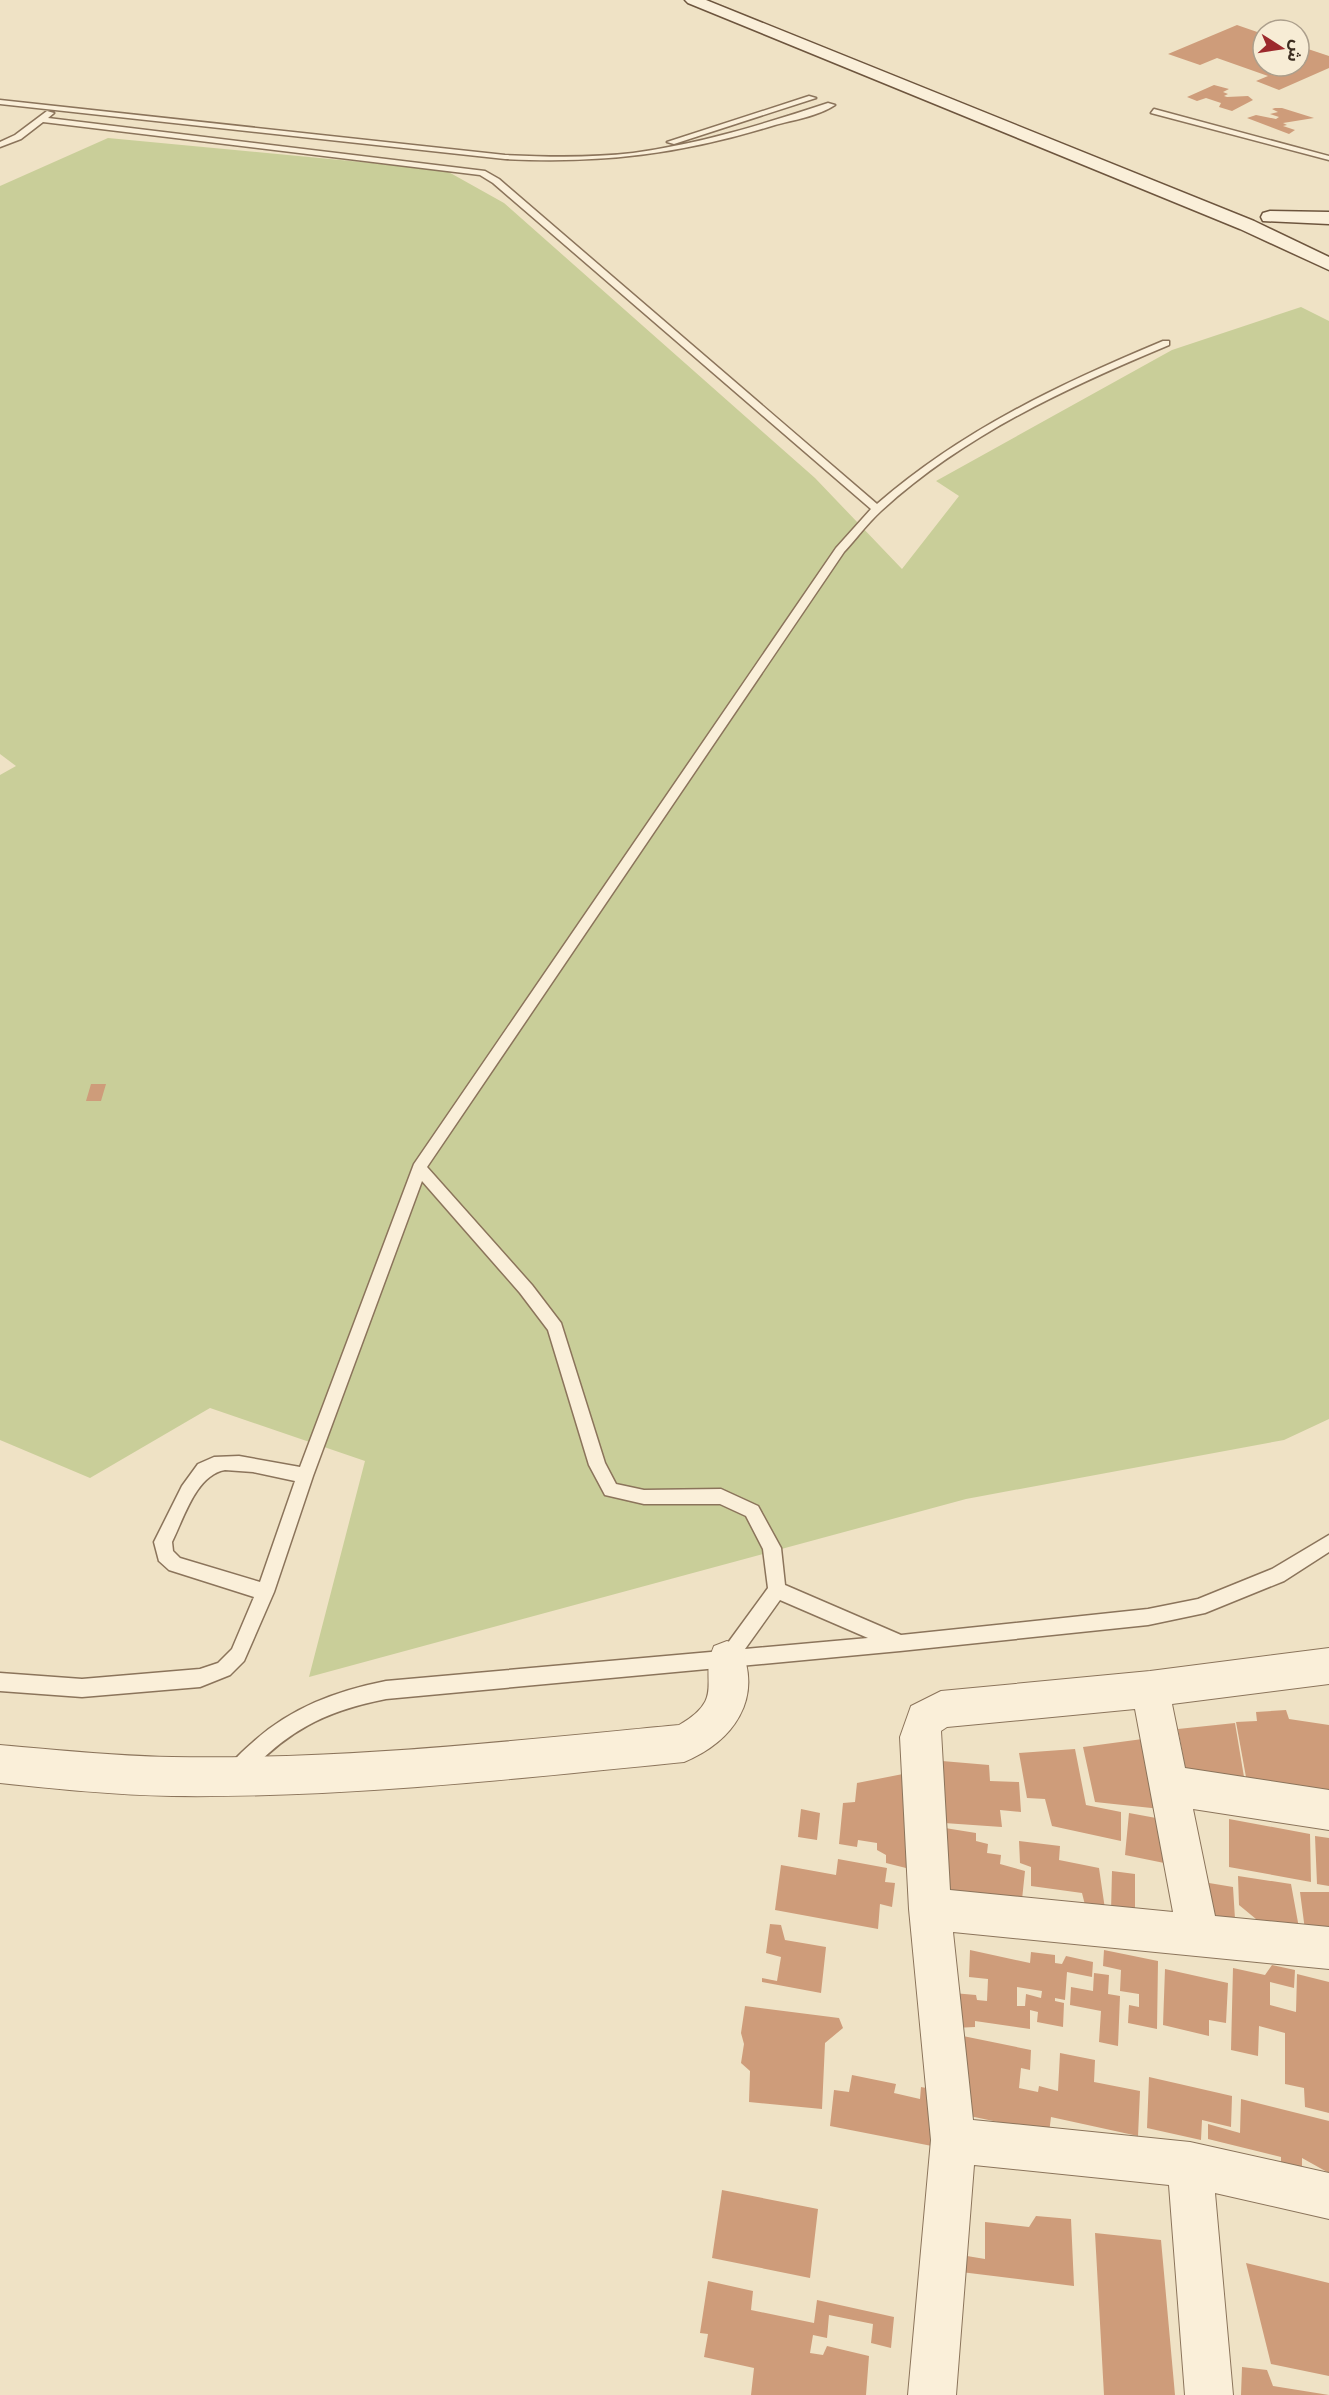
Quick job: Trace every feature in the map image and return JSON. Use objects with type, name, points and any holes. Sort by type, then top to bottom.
[{"type":"main road","points":[[693,0],[1271,226],[1319,237]]},
{"type":"main road","points":[[720,0],[1271,226],[1329,264]]},
{"type":"main road","points":[[1271,226],[1329,218]]},
{"type":"main road","points":[[1271,226],[1325,284]]},
{"type":"street","points":[[0,1764],[138,1777],[231,1779],[341,1774],[684,1743],[703,1733],[718,1718],[728,1699],[731,1679],[727,1659]]},
{"type":"street","points":[[932,2395],[953,2140],[930,1909],[920,1737],[925,1719],[940,1709],[1149,1689],[1329,1666]]},
{"type":"street","points":[[1149,1689],[1198,1934]]},
{"type":"street","points":[[1168,1785],[1329,1810]]},
{"type":"street","points":[[930,1909],[1329,1948]]},
{"type":"street","points":[[953,2140],[1190,2165],[1329,2196]]},
{"type":"street","points":[[1190,2165],[1209,2395]]},
{"type":"lane","points":[[0,145],[43,120],[65,98]]},
{"type":"lane","points":[[520,148],[588,156],[635,148],[677,140],[812,98]]},
{"type":"lane","points":[[0,102],[505,157],[650,155],[689,148],[831,105]]},
{"type":"lane","points":[[801,102],[816,110]]},
{"type":"lane","points":[[1154,111],[1329,158]]},
{"type":"lane","points":[[43,120],[482,173],[496,181],[877,509]]},
{"type":"lane","points":[[0,1682],[82,1688],[200,1678],[224,1669],[238,1654],[265,1592],[305,1476],[419,1168],[840,550],[877,509],[942,458],[1012,413],[1087,375],[1166,343]]},
{"type":"lane","points":[[419,1168],[525,1289],[555,1328],[597,1465],[611,1490],[644,1497],[721,1496],[752,1511],[772,1548],[777,1590],[727,1659]]},
{"type":"lane","points":[[265,1592],[174,1564],[165,1555],[163,1542],[202,1470],[217,1462],[235,1462],[305,1476]]},
{"type":"lane","points":[[231,1779],[259,1746],[288,1724],[320,1708],[352,1696],[386,1690],[900,1643],[1148,1617],[1199,1607],[1278,1575],[1329,1543]]},
{"type":"lane","points":[[777,1590],[900,1643]]},
{"type":"green space","points":[[108,138],[445,170],[504,203],[815,478],[902,569],[959,496],[936,481],[1172,350],[1301,307],[1329,321],[1329,1419],[1284,1440],[966,1499],[309,1677],[365,1461],[210,1408],[90,1478],[0,1440],[0,775],[16,766],[0,754],[0,186]]},
{"type":"building","points":[[1237,25],[1251,30],[1251,70],[1217,58],[1200,65],[1168,54]]},
{"type":"building","points":[[1311,50],[1329,56],[1329,68],[1311,76]]},
{"type":"building","points":[[1263,78],[1306,78],[1279,90],[1256,81]]},
{"type":"building","points":[[1214,85],[1229,89],[1223,92],[1228,94],[1224,96],[1248,96],[1253,100],[1232,111],[1219,107],[1221,103],[1206,98],[1197,101],[1187,97]]},
{"type":"building","points":[[1272,109],[1314,118],[1283,123],[1287,125],[1283,126],[1295,130],[1289,134],[1247,118],[1256,115],[1276,119],[1279,117],[1270,114],[1278,112]]},
{"type":"building","points":[[91,1084],[106,1084],[101,1101],[86,1101]]},
{"type":"building","points":[[1286,1710],[1289,1719],[1329,1725],[1329,1806],[1268,1782],[1246,1777],[1236,1722],[1257,1721],[1256,1712]]},
{"type":"building","points":[[1235,1723],[1245,1783],[1187,1776],[1178,1729]]},
{"type":"building","points":[[1150,1738],[1161,1809],[1095,1802],[1083,1747]]},
{"type":"building","points":[[1075,1749],[1086,1805],[1121,1812],[1121,1841],[1052,1826],[1045,1799],[1027,1798],[1019,1753]]},
{"type":"building","points":[[942,1761],[989,1765],[990,1781],[1019,1782],[1021,1812],[1000,1810],[1002,1827],[944,1823]]},
{"type":"building","points":[[903,1774],[910,1869],[886,1863],[886,1855],[877,1850],[877,1843],[858,1840],[857,1847],[839,1844],[843,1803],[855,1802],[857,1783]]},
{"type":"building","points":[[801,1809],[820,1813],[817,1840],[798,1837]]},
{"type":"building","points":[[1129,1813],[1167,1820],[1174,1865],[1125,1855]]},
{"type":"building","points":[[1229,1819],[1310,1834],[1311,1882],[1229,1867]]},
{"type":"building","points":[[945,1828],[976,1833],[976,1841],[988,1844],[987,1853],[1001,1855],[1000,1864],[1025,1871],[1021,1909],[938,1895]]},
{"type":"building","points":[[1315,1836],[1329,1838],[1329,1886],[1317,1884]]},
{"type":"building","points":[[1019,1841],[1060,1846],[1059,1860],[1099,1868],[1106,1916],[1087,1913],[1082,1893],[1031,1886],[1031,1867],[1020,1863]]},
{"type":"building","points":[[838,1859],[887,1868],[885,1882],[895,1883],[892,1907],[880,1904],[878,1929],[775,1910],[781,1865],[836,1875]]},
{"type":"building","points":[[1112,1871],[1135,1874],[1135,1916],[1111,1912]]},
{"type":"building","points":[[1238,1876],[1291,1884],[1301,1939],[1256,1932],[1256,1919],[1239,1905]]},
{"type":"building","points":[[1209,1883],[1233,1887],[1235,1919],[1210,1915]]},
{"type":"building","points":[[1300,1892],[1329,1892],[1329,1934],[1305,1930]]},
{"type":"building","points":[[770,1924],[781,1925],[785,1940],[826,1947],[821,1993],[762,1982],[762,1978],[777,1981],[781,1957],[766,1953]]},
{"type":"building","points":[[970,1950],[1030,1963],[1031,1952],[1055,1955],[1055,1963],[1062,1964],[1066,1956],[1093,1962],[1092,1977],[1067,1972],[1065,2000],[1055,1998],[1055,2001],[1064,2003],[1063,2027],[1037,2022],[1038,2012],[1030,2010],[1030,2029],[975,2021],[975,2027],[954,2028],[953,1993],[976,1995],[977,2000],[987,2001],[988,1979],[969,1977]],"holes":[[[1017,1987],[1042,1991],[1041,1998],[1026,1994],[1025,2006],[1017,2006]]]},
{"type":"building","points":[[1104,1950],[1158,1961],[1157,2029],[1128,2023],[1129,2005],[1139,2007],[1139,1994],[1120,1991],[1121,1970],[1103,1966]]},
{"type":"building","points":[[1272,1965],[1295,1970],[1294,1988],[1270,1982],[1270,2005],[1296,2012],[1297,1974],[1329,1982],[1329,2113],[1305,2107],[1304,2088],[1285,2084],[1285,2033],[1259,2026],[1258,2056],[1231,2050],[1233,1968],[1265,1975]]},
{"type":"building","points":[[1165,1969],[1228,1983],[1226,2023],[1209,2020],[1209,2036],[1163,2025]]},
{"type":"building","points":[[1094,1973],[1109,1975],[1108,1994],[1120,1996],[1118,2046],[1099,2042],[1101,2011],[1070,2005],[1071,1987],[1093,1991]]},
{"type":"building","points":[[745,2006],[839,2018],[843,2028],[825,2043],[822,2109],[749,2102],[750,2071],[741,2063],[744,2044],[741,2033]]},
{"type":"building","points":[[958,2035],[1031,2050],[1030,2070],[1021,2068],[1019,2088],[1038,2092],[1039,2086],[1058,2091],[1060,2053],[1095,2060],[1094,2082],[1140,2091],[1138,2136],[1051,2117],[1049,2133],[965,2115]]},
{"type":"building","points":[[852,2075],[896,2084],[894,2093],[920,2099],[921,2087],[942,2091],[937,2147],[830,2126],[834,2090],[849,2092]]},
{"type":"building","points":[[1149,2077],[1232,2096],[1231,2127],[1202,2120],[1201,2140],[1147,2128]]},
{"type":"building","points":[[1241,2099],[1329,2121],[1329,2173],[1302,2158],[1302,2173],[1281,2167],[1281,2157],[1208,2139],[1208,2124],[1240,2133]]},
{"type":"building","points":[[722,2190],[818,2209],[810,2278],[712,2258]]},
{"type":"building","points":[[1036,2216],[1071,2219],[1074,2286],[961,2272],[967,2256],[985,2259],[985,2222],[1029,2227]]},
{"type":"building","points":[[1095,2233],[1161,2240],[1175,2395],[1104,2395]]},
{"type":"building","points":[[1246,2263],[1329,2283],[1329,2376],[1271,2364]]},
{"type":"building","points":[[708,2281],[753,2291],[751,2310],[814,2323],[817,2300],[894,2317],[891,2348],[871,2343],[873,2324],[829,2315],[827,2338],[813,2335],[810,2353],[823,2355],[827,2346],[869,2356],[866,2395],[751,2395],[754,2368],[704,2357],[708,2334],[700,2333]]},
{"type":"building","points":[[1242,2367],[1267,2370],[1273,2386],[1329,2395],[1241,2395]]}]
